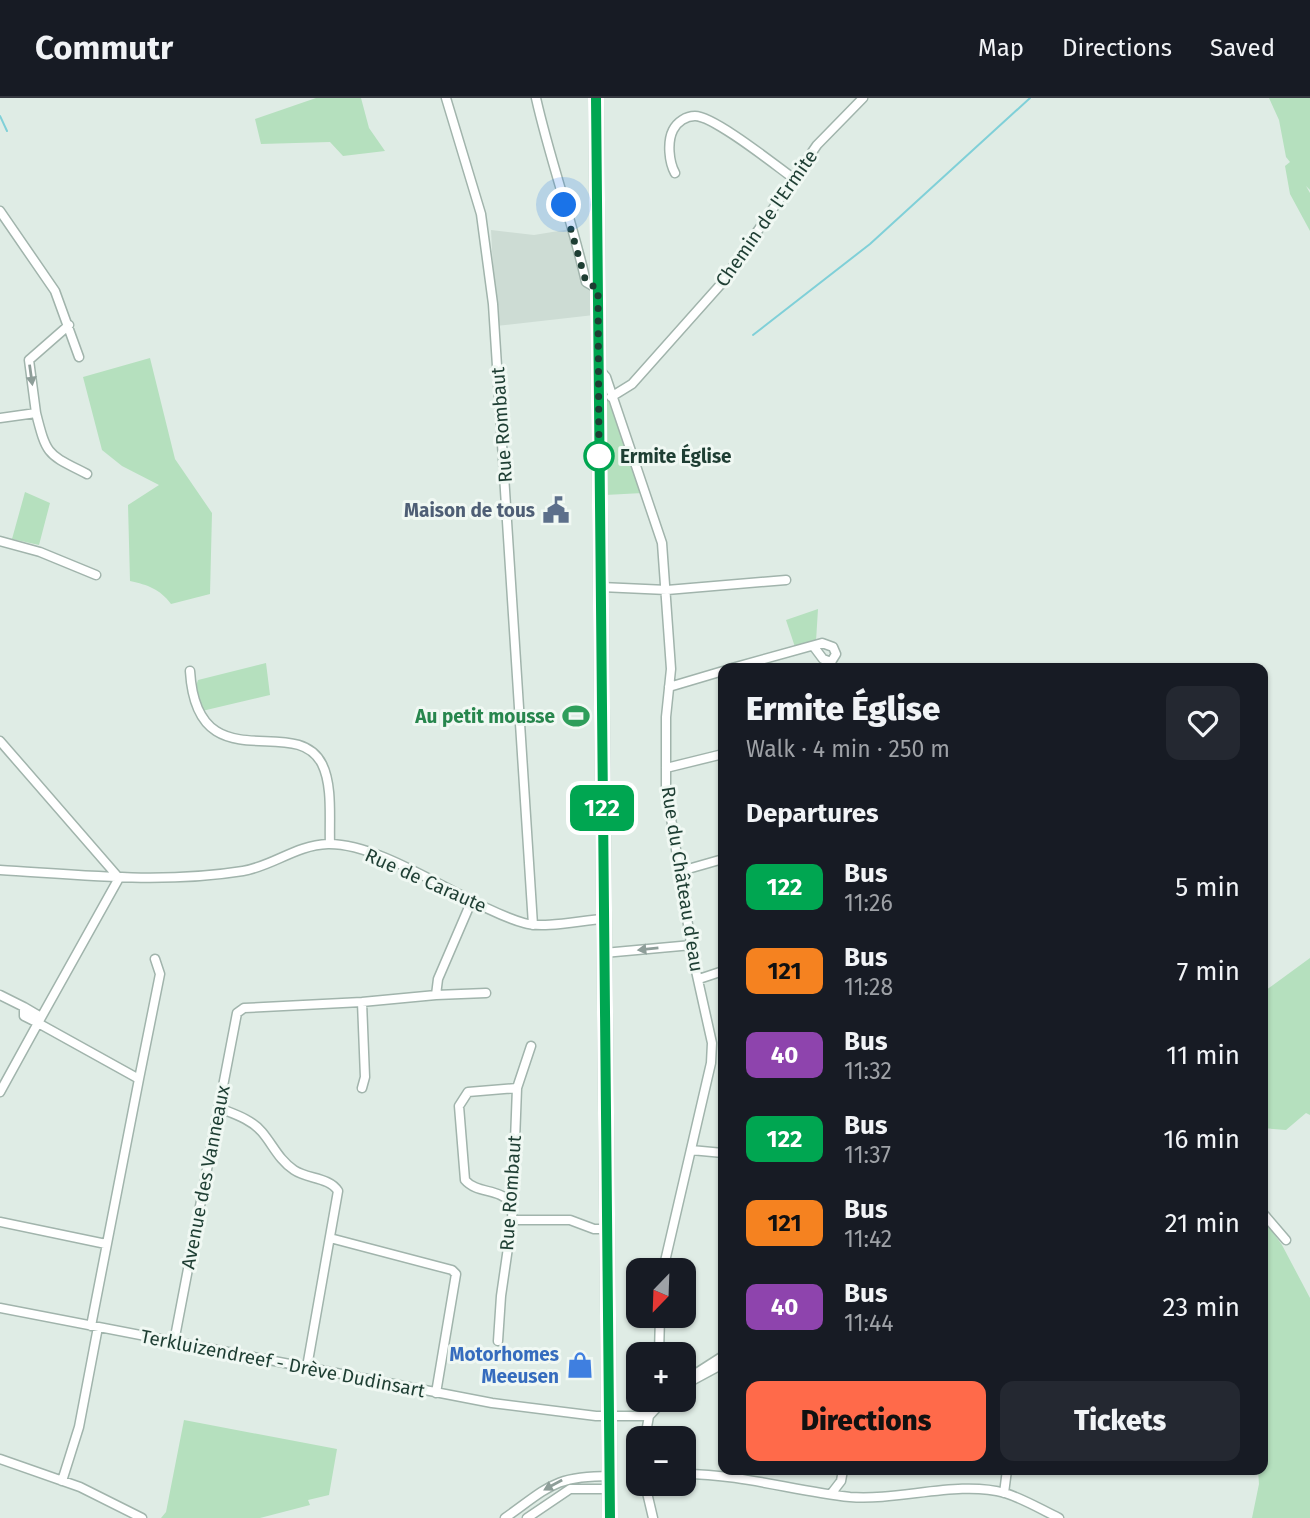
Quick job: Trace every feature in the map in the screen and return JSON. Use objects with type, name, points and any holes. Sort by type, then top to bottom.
[{"type":"main road","points":[[596,98],[610,1518]]},
{"type":"street","name":"Rue Rombaut","points":[[446,98],[481,214],[493,304],[533,925]]},
{"type":"street","points":[[536,98],[552,168],[586,282],[598,289]]},
{"type":"street","name":"Chemin de l'Ermite","points":[[611,397],[632,384],[721,284],[817,145],[863,98]]},
{"type":"street","points":[[675,173],[670,163],[671,134],[679,122],[693,116],[704,118],[724,130],[793,178]]},
{"type":"street","points":[[0,211],[3,225],[55,290],[79,357]]},
{"type":"street","points":[[582,265],[591,270],[598,269]]},
{"type":"street","points":[[69,325],[29,359],[36,414],[45,447],[51,455],[88,474]]},
{"type":"street","name":"Rue du Château d'eau","points":[[598,368],[606,377],[657,525],[667,590],[669,687],[666,768],[670,818],[712,1043],[711,1063],[666,1258]]},
{"type":"street","points":[[0,418],[36,414]]},
{"type":"street","points":[[0,541],[40,552],[96,575]]},
{"type":"street","points":[[601,587],[667,590],[786,580]]},
{"type":"street","points":[[749,663],[822,643],[833,647],[836,654],[833,663]]},
{"type":"street","points":[[814,647],[829,663]]},
{"type":"street","points":[[190,671],[196,706],[208,727],[228,736],[300,746],[318,757],[326,779],[330,844]]},
{"type":"street","points":[[669,687],[718,672]]},
{"type":"street","points":[[0,741],[119,878],[0,1092]]},
{"type":"street","points":[[666,768],[718,755]]},
{"type":"street","name":"Rue de Caraute","points":[[0,870],[119,878],[173,878],[256,868],[296,849],[330,844],[376,855],[533,925],[603,919]]},
{"type":"street","points":[[681,871],[718,860]]},
{"type":"street","points":[[436,995],[438,979],[472,900]]},
{"type":"street","points":[[604,953],[692,944]]},
{"type":"street","points":[[62,1481],[79,1427],[106,1244],[160,974],[155,959]]},
{"type":"street","points":[[699,979],[718,973]]},
{"type":"street","points":[[362,1088],[365,1077],[362,1002],[486,993]]},
{"type":"street","points":[[0,995],[24,1007],[24,1016],[40,1020],[139,1079]]},
{"type":"street","name":"Avenue des Vanneaux","points":[[174,1342],[237,1013],[244,1008],[362,1002]]},
{"type":"street","name":"Rue Rombaut","points":[[498,1341],[501,1296],[512,1220],[517,1088],[531,1046]]},
{"type":"street","points":[[711,1063],[718,1064]]},
{"type":"street","points":[[511,1203],[506,1197],[476,1188],[465,1180],[459,1106],[468,1092],[517,1088]]},
{"type":"street","points":[[219,1108],[251,1122],[294,1170],[336,1187],[339,1195],[307,1367]]},
{"type":"street","points":[[691,1150],[718,1153]]},
{"type":"street","points":[[1268,1219],[1286,1240]]},
{"type":"street","points":[[512,1220],[570,1220],[594,1229],[607,1229]]},
{"type":"street","points":[[0,1222],[106,1244]]},
{"type":"street","points":[[330,1238],[452,1270],[456,1274],[436,1392]]},
{"type":"street","name":"Terkluizendreef - Drève Dudinsart","points":[[0,1308],[492,1403],[608,1417],[649,1416]]},
{"type":"street","points":[[696,1375],[718,1359]]},
{"type":"street","points":[[696,1377],[718,1366]]},
{"type":"street","points":[[647,1426],[652,1412]]},
{"type":"street","points":[[0,1459],[62,1481],[130,1515],[142,1518]]},
{"type":"street","points":[[696,1475],[748,1478],[850,1497],[889,1498],[950,1490],[1004,1493],[1059,1518]]},
{"type":"street","points":[[831,1494],[842,1475]]},
{"type":"street","points":[[1004,1493],[1006,1475]]},
{"type":"street","points":[[505,1518],[556,1481],[579,1476],[610,1483]]},
{"type":"street","points":[[841,1481],[850,1497]]},
{"type":"street","points":[[527,1518],[570,1489],[610,1483]]},
{"type":"street","points":[[648,1496],[653,1518]]},
{"type":"shaded area","points":[[577,228],[588,266],[594,315],[496,326],[491,230],[534,235]]},
{"type":"green space","points":[[316,98],[361,98],[369,128],[385,151],[343,156],[330,142],[261,144],[255,119]]},
{"type":"green space","points":[[1269,98],[1310,98],[1310,190],[1306,186],[1310,193],[1310,231],[1290,194],[1285,166],[1290,162],[1286,157],[1279,120]]},
{"type":"green space","points":[[150,358],[175,459],[212,513],[210,594],[171,604],[153,588],[130,581],[128,505],[159,485],[122,466],[102,450],[83,377]]},
{"type":"green space","points":[[604,389],[643,493],[605,495],[608,492]]},
{"type":"green space","points":[[25,492],[50,503],[39,545],[12,539]]},
{"type":"green space","points":[[818,609],[816,641],[795,647],[786,620]]},
{"type":"green space","points":[[266,663],[270,695],[202,711],[196,686],[198,680]]},
{"type":"green space","points":[[1310,958],[1310,1115],[1306,1113],[1286,1130],[1268,1128],[1268,989]]},
{"type":"green space","points":[[1268,1225],[1282,1245],[1310,1298],[1310,1518],[1252,1518],[1258,1475],[1268,1475]]},
{"type":"green space","points":[[184,1420],[337,1449],[329,1495],[308,1500],[310,1505],[260,1518],[161,1518],[166,1512]]},
{"type":"waterway","points":[[753,335],[870,244],[1030,98]]},
{"type":"waterway","points":[[0,116],[7,131]]},
{"type":"bus line","name":"122","points":[[596,98],[610,1518]]},
{"type":"place","name":"Ermite Église","points":[[599,456]]},
{"type":"place","name":"Maison de tous","points":[[556,510]]},
{"type":"place","name":"Au petit mousse","points":[[576,716]]},
{"type":"place","name":"Motorhomes Meeusen","points":[[580,1365]]},
{"type":"route","points":[[564,205],[577,242],[587,285],[598,289],[599,456]]}]
